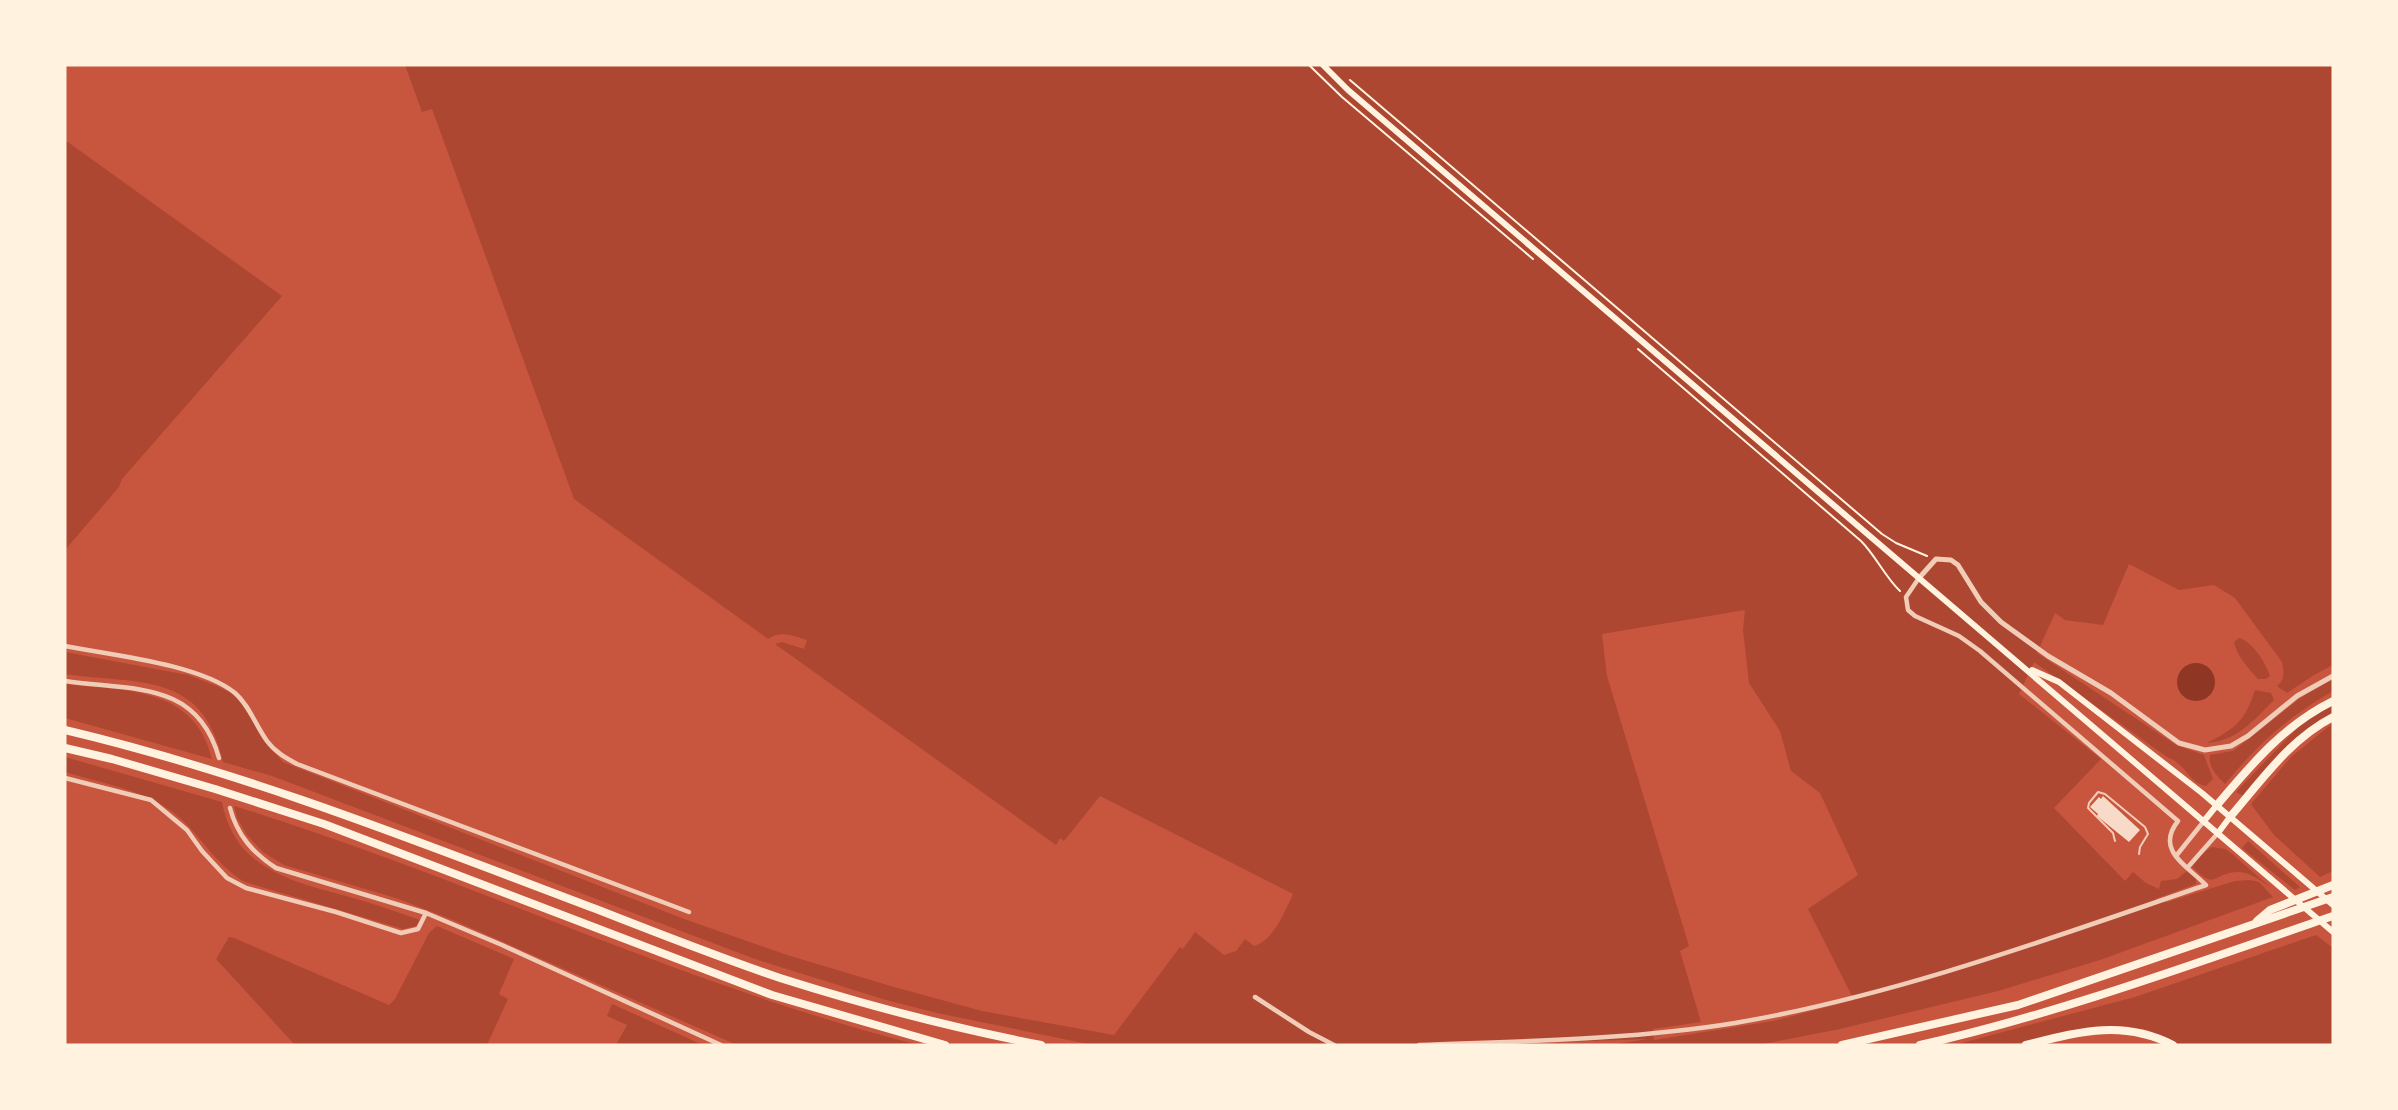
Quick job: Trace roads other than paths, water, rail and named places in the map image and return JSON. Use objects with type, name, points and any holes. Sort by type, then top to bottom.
[{"type":"highway","points":[[2217,806],[2270,746],[2304,717],[2333,701]]},
{"type":"highway","points":[[2230,817],[2282,755],[2303,736],[2333,717]]},
{"type":"highway","points":[[65,730],[122,743],[215,770],[339,812],[779,977],[893,1011],[1041,1045]]},
{"type":"highway","points":[[65,748],[202,785],[324,824],[772,995],[945,1045]]},
{"type":"highway","points":[[2252,926],[2270,910],[2333,886]]},
{"type":"highway","points":[[1842,1045],[2018,1005],[2333,897]]},
{"type":"highway","points":[[1920,1045],[1972,1034],[2129,988],[2333,916]]},
{"type":"highway","points":[[2026,1045],[2087,1032],[2118,1029],[2154,1036],[2173,1045]]},
{"type":"main road","points":[[1323,65],[1359,99],[2333,932]]},
{"type":"main road","points":[[2027,668],[2059,682],[2217,806],[2333,905]]},
{"type":"main road","points":[[2204,821],[2217,806]]},
{"type":"main road","points":[[2218,833],[2230,817]]},
{"type":"street","points":[[1419,1045],[1647,1036],[1736,1023],[1827,1004],[1974,964],[2206,885],[2172,853],[2170,832],[2178,821],[1980,651],[1959,636],[1915,616],[1908,610],[1906,597],[1936,559],[1951,560],[1958,565],[1981,602],[2001,622],[2048,656],[2111,694],[2179,743],[2206,750],[2231,746],[2248,736],[2297,696],[2333,676]]},
{"type":"street","points":[[65,646],[195,671],[236,693],[267,741],[277,752],[297,764],[688,912]]},
{"type":"street","points":[[65,681],[141,690],[178,700],[202,719],[214,739],[219,758]]},
{"type":"street","points":[[65,778],[151,800],[187,830],[227,878],[246,888],[401,933],[418,929],[426,913]]},
{"type":"street","points":[[230,808],[241,835],[258,856],[276,867],[426,913],[720,1045]]},
{"type":"street","points":[[2176,856],[2204,821]]},
{"type":"street","points":[[2188,867],[2218,833]]},
{"type":"street","points":[[1255,997],[1334,1045]]},
{"type":"lane","points":[[2115,841],[2113,833],[2088,808],[2098,792],[2105,794],[2145,827],[2148,834],[2139,854]]}]
